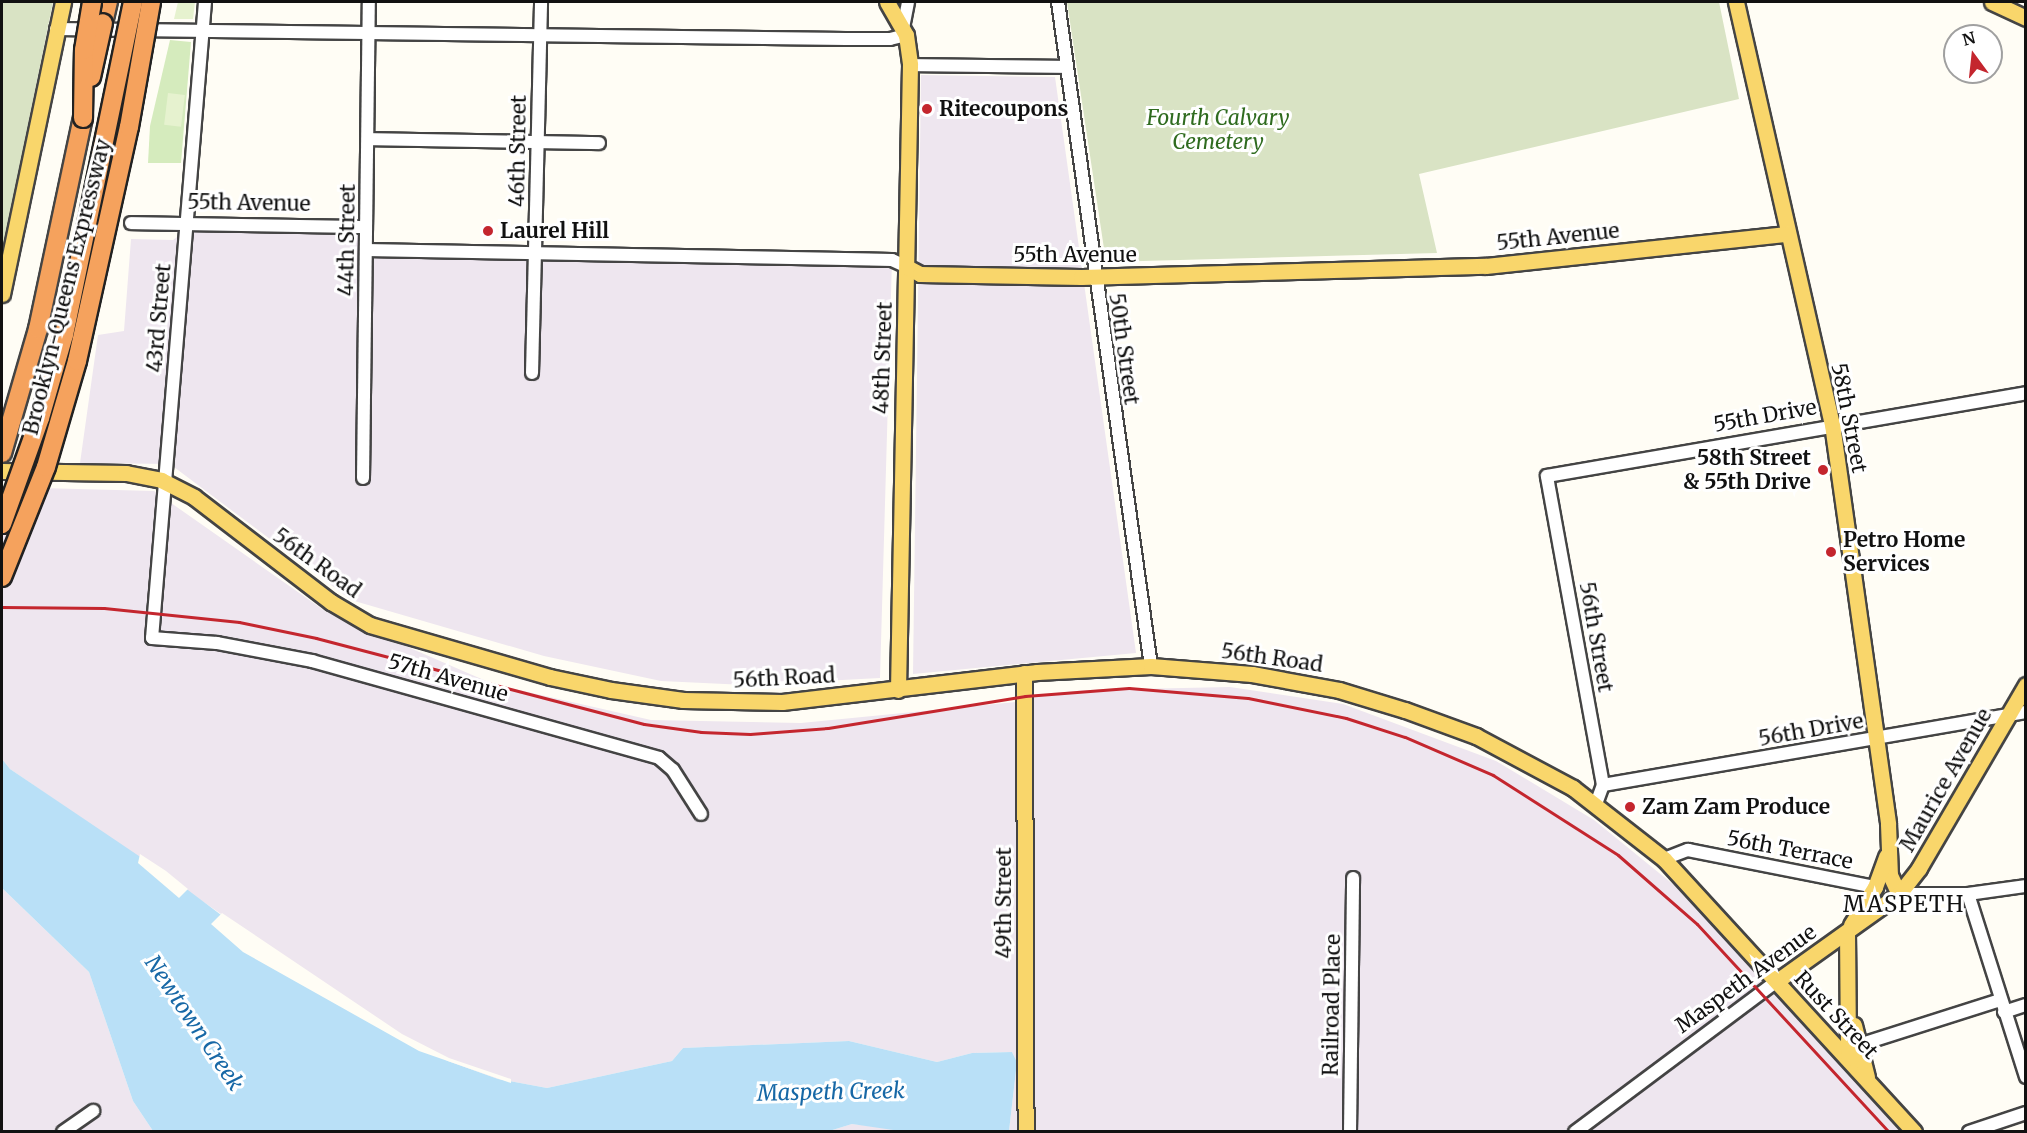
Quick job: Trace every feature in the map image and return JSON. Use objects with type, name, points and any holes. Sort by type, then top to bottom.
[{"type":"highway","points":[[82,118],[84,50],[92,2]]},
{"type":"highway","name":"Brooklyn-Queens Expressway","points":[[2,453],[38,328],[107,2]]},
{"type":"highway","name":"Brooklyn-Queens Expressway","points":[[2,524],[40,418],[64,335],[134,2]]},
{"type":"highway","name":"Brooklyn-Queens Expressway","points":[[2,576],[39,487],[70,385],[129,127],[151,2]]},
{"type":"highway","points":[[129,127],[161,2]]},
{"type":"main road","points":[[2,294],[63,2]]},
{"type":"main road","name":"48th Street","points":[[886,2],[905,31],[910,65],[898,690]]},
{"type":"main road","name":"58th Street","points":[[1736,2],[1786,234],[1832,424],[1875,739],[1889,848],[1890,875],[1899,894]]},
{"type":"main road","points":[[1992,2],[2025,18]]},
{"type":"main road","name":"55th Avenue","points":[[907,267],[920,274],[1094,277],[1497,265],[1786,234]]},
{"type":"main road","name":"56th Road","points":[[2,471],[126,474],[165,482],[194,497],[338,606],[393,633],[568,681],[682,700],[782,702],[898,690],[1024,673],[1151,666],[1252,674],[1339,690],[1406,710],[1476,735],[1596,804]]},
{"type":"main road","name":"49th Street","points":[[1024,673],[1026,1131]]},
{"type":"main road","name":"Maurice Avenue","points":[[1899,894],[1919,868],[2025,685]]},
{"type":"main road","name":"Rust Street","points":[[1596,804],[1664,859],[1914,1131]]},
{"type":"main road","name":"58th Street","points":[[1847,932],[1875,887],[1889,848]]},
{"type":"main road","name":"Maspeth Avenue","points":[[1777,981],[1899,894]]},
{"type":"main road","points":[[1847,932],[1848,1058]]},
{"type":"main road","points":[[1848,1005],[1867,1079]]},
{"type":"street","name":"43rd Street","points":[[152,638],[205,2]]},
{"type":"street","name":"44th Street","points":[[363,478],[369,2]]},
{"type":"street","name":"46th Street","points":[[532,373],[541,2]]},
{"type":"street","name":"48th Street","points":[[905,31],[908,2]]},
{"type":"street","name":"50th Street","points":[[1058,2],[1094,277],[1151,666]]},
{"type":"street","points":[[56,29],[890,39],[905,31]]},
{"type":"street","points":[[910,65],[1067,67]]},
{"type":"street","points":[[368,139],[599,143]]},
{"type":"street","name":"55th Avenue","points":[[131,223],[366,226]]},
{"type":"street","name":"55th Avenue","points":[[366,250],[892,260],[907,267]]},
{"type":"street","name":"55th Drive","points":[[1547,476],[1832,424],[2025,393]]},
{"type":"street","name":"56th Street","points":[[1547,476],[1603,785]]},
{"type":"street","name":"57th Avenue","points":[[152,638],[217,643],[312,661],[659,758],[673,770],[700,814]]},
{"type":"street","name":"56th Drive","points":[[1603,785],[2025,712]]},
{"type":"street","points":[[1596,804],[1603,785]]},
{"type":"street","name":"56th Terrace","points":[[1664,859],[1688,849],[1875,887]]},
{"type":"street","name":"Railroad Place","points":[[1350,1131],[1353,878]]},
{"type":"street","points":[[1899,894],[1968,894],[2025,886]]},
{"type":"street","points":[[1968,894],[2025,1077]]},
{"type":"street","name":"Maspeth Avenue","points":[[1575,1131],[1777,981]]},
{"type":"street","points":[[1859,1045],[2002,1006],[2025,1005]]},
{"type":"street","points":[[63,1131],[93,1111]]},
{"type":"street","points":[[1969,1131],[2025,1113]]},
{"type":"shaded area","points":[[921,75],[1055,77],[1136,653],[913,674]]},
{"type":"shaded area","points":[[196,223],[366,227],[366,250],[892,260],[880,678],[746,685],[661,681],[544,656],[351,600],[170,464],[80,463],[98,335],[124,331],[131,239],[173,240]]},
{"type":"shaded area","points":[[2,487],[154,491],[325,611],[493,684],[651,720],[801,723],[1025,701],[1025,696],[1087,690],[1230,687],[1343,704],[1496,761],[1594,820],[1680,890],[1905,1131],[1009,1131],[1017,1062],[1012,1052],[972,1053],[937,1062],[849,1041],[683,1048],[672,1061],[547,1088],[498,1079],[448,1061],[384,1026],[10,769],[2,759]]},
{"type":"shaded area","points":[[2,888],[89,972],[133,1101],[153,1131],[2,1131]]},
{"type":"shaded area","points":[[852,1124],[934,1132],[826,1132]]},
{"type":"green space","points":[[2,2],[53,2],[2,252]]},
{"type":"green space","points":[[178,2],[195,2],[193,19],[174,19]]},
{"type":"green space","name":"Fourth Calvary Cemetery","points":[[1067,2],[1719,2],[1739,99],[1419,174],[1437,253],[1106,262]]},
{"type":"green space","points":[[170,40],[191,42],[181,163],[148,163],[150,126]]},
{"type":"green space","points":[[168,93],[185,95],[181,127],[164,125]]},
{"type":"water","points":[[2,759],[10,769],[176,881],[257,942],[384,1026],[448,1061],[498,1079],[547,1088],[672,1061],[683,1048],[849,1041],[937,1062],[972,1053],[1012,1052],[1017,1062],[1009,1131],[907,1132],[852,1124],[826,1132],[153,1131],[133,1101],[89,972],[2,888]]},
{"type":"pier","points":[[140,854],[188,889],[179,898],[138,863]]},
{"type":"pier","points":[[222,913],[402,1034],[449,1058],[511,1079],[511,1083],[419,1051],[243,952],[211,924]]},
{"type":"railway","points":[[2,607],[104,608],[239,622],[316,638],[644,724],[701,732],[750,734],[828,728],[1025,696],[1129,688],[1248,698],[1346,718],[1405,737],[1493,775],[1618,855],[1697,924],[1889,1132]]},
{"type":"place","name":"Ritecoupons","points":[[927,109]]},
{"type":"place","name":"Laurel Hill","points":[[488,231]]},
{"type":"place","name":"58th Street & 55th Drive","points":[[1823,470]]},
{"type":"place","name":"Petro Home Services","points":[[1831,552]]},
{"type":"place","name":"Zam Zam Produce","points":[[1630,807]]},
{"type":"district","name":"MASPETH","points":[[1904,905]]},
{"type":"water label","name":"Newtown Creek","points":[[194,1023]]},
{"type":"water label","name":"Maspeth Creek","points":[[831,1092]]}]
